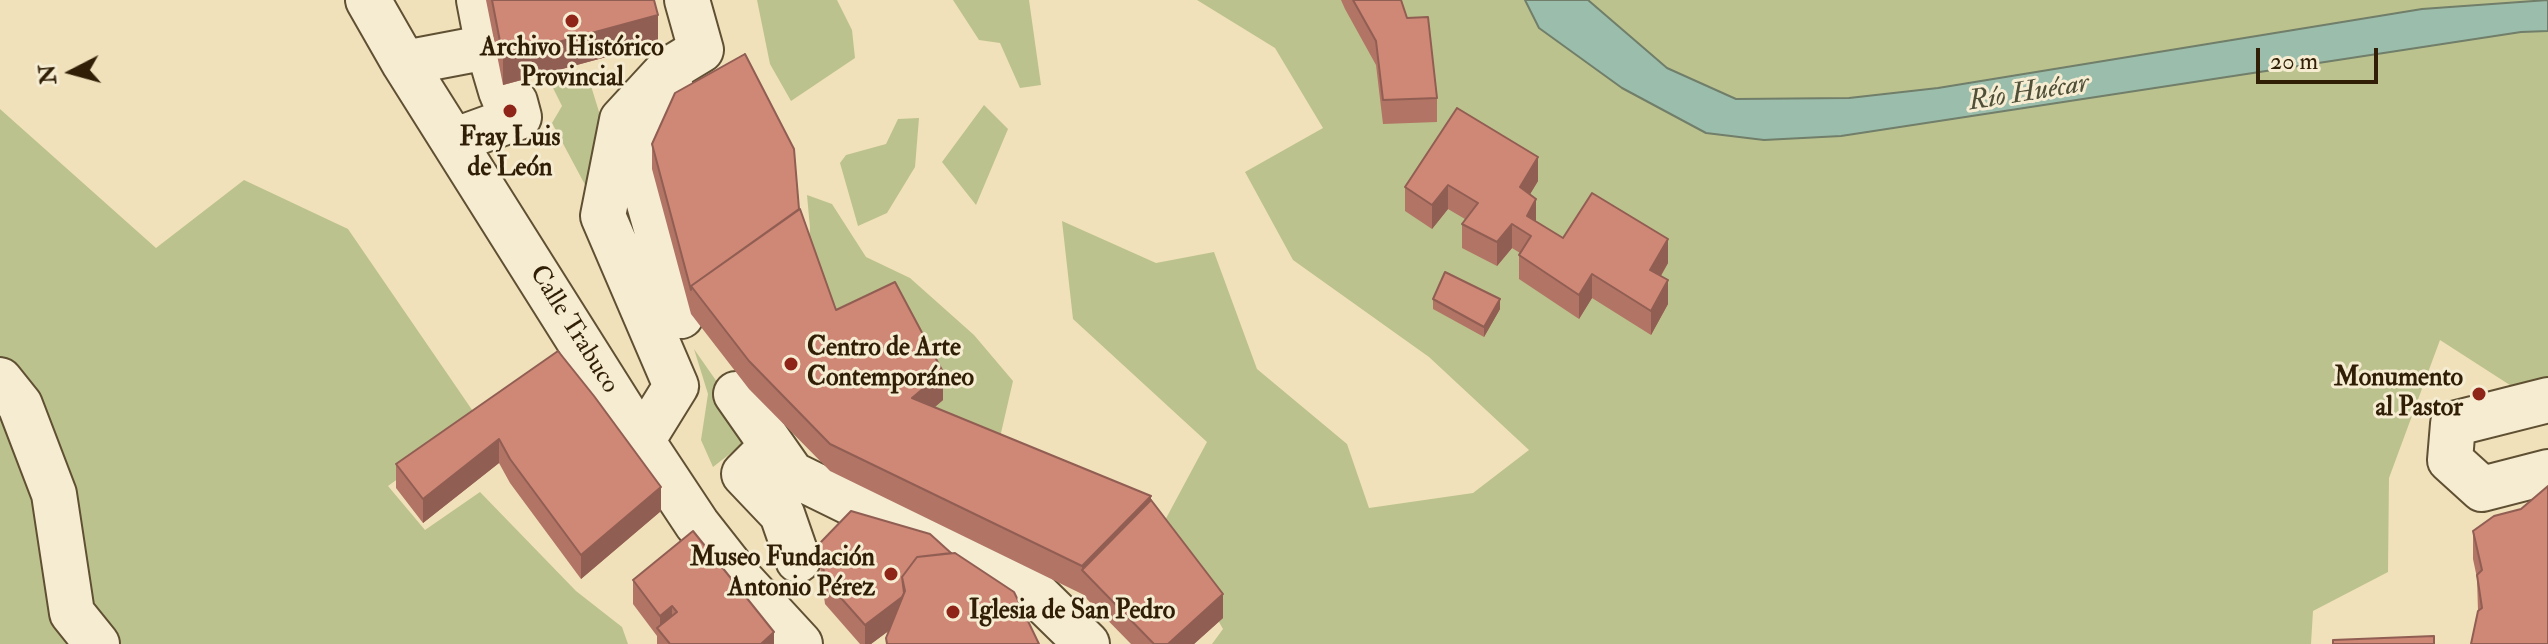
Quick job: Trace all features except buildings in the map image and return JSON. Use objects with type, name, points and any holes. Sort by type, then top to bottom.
[{"type":"street","name":"Calle Trabuco","points":[[368,0],[404,63],[697,524],[741,580],[809,633]]},
{"type":"street","points":[[453,141],[519,117],[515,102],[506,103],[501,91],[479,0]]},
{"type":"street","points":[[642,441],[676,386],[603,216],[622,120],[668,70],[701,50],[687,0]]},
{"type":"street","points":[[404,63],[488,47]]},
{"type":"street","points":[[668,70],[671,95],[638,165],[681,316]]},
{"type":"street","points":[[0,380],[20,405],[54,494],[72,613],[97,644]]},
{"type":"street","points":[[736,394],[792,474],[1035,593],[1087,644]]},
{"type":"street","points":[[2548,400],[2453,424],[2450,460],[2482,489],[2548,472]]},
{"type":"street","points":[[772,446],[744,474],[782,514],[798,560]]},
{"type":"green space","points":[[757,0],[837,0],[852,30],[855,58],[791,101],[770,64]]},
{"type":"green space","points":[[953,0],[1029,0],[1041,85],[1020,88],[1000,43],[979,40]]},
{"type":"green space","points":[[1197,0],[2548,0],[2548,382],[2516,389],[2440,340],[2389,478],[2388,572],[2313,611],[2311,644],[1212,644],[1223,629],[1163,524],[1207,442],[1073,319],[1062,221],[1156,263],[1214,252],[1257,369],[1347,444],[1369,508],[1473,493],[1529,450],[1429,357],[1293,260],[1245,172],[1323,128],[1275,48]]},
{"type":"green space","points":[[587,73],[609,144],[591,196],[552,123],[562,106],[552,86]]},
{"type":"green space","points":[[984,105],[1008,129],[976,205],[942,162]]},
{"type":"green space","points":[[0,109],[156,248],[244,180],[348,229],[479,420],[388,486],[425,530],[480,492],[576,591],[622,627],[628,644],[0,644]]},
{"type":"green space","points":[[919,118],[915,167],[887,213],[858,226],[840,163],[846,155],[886,144],[898,119]]},
{"type":"green space","points":[[807,195],[832,204],[866,257],[910,278],[974,335],[1013,381],[995,459],[836,338],[808,260],[810,228]]},
{"type":"green space","points":[[694,349],[754,435],[713,467],[701,440],[708,394]]},
{"type":"water","name":"Río Huécar","points":[[1525,0],[1588,0],[1667,68],[1736,99],[1849,98],[1938,88],[2422,9],[2548,0],[2548,31],[2521,32],[1841,136],[1764,140],[1706,133],[1622,88],[1539,28]]},
{"type":"place","name":"Archivo Histórico Provincial","points":[[572,21]]},
{"type":"place","name":"Fray Luis de León","points":[[510,111]]},
{"type":"place","name":"Centro de Arte Contemporáneo","points":[[791,364]]},
{"type":"place","name":"Monumento al Pastor","points":[[2479,394]]},
{"type":"place","name":"Museo Fundación Antonio Pérez","points":[[891,574]]},
{"type":"place","name":"Iglesia de San Pedro","points":[[953,612]]}]
